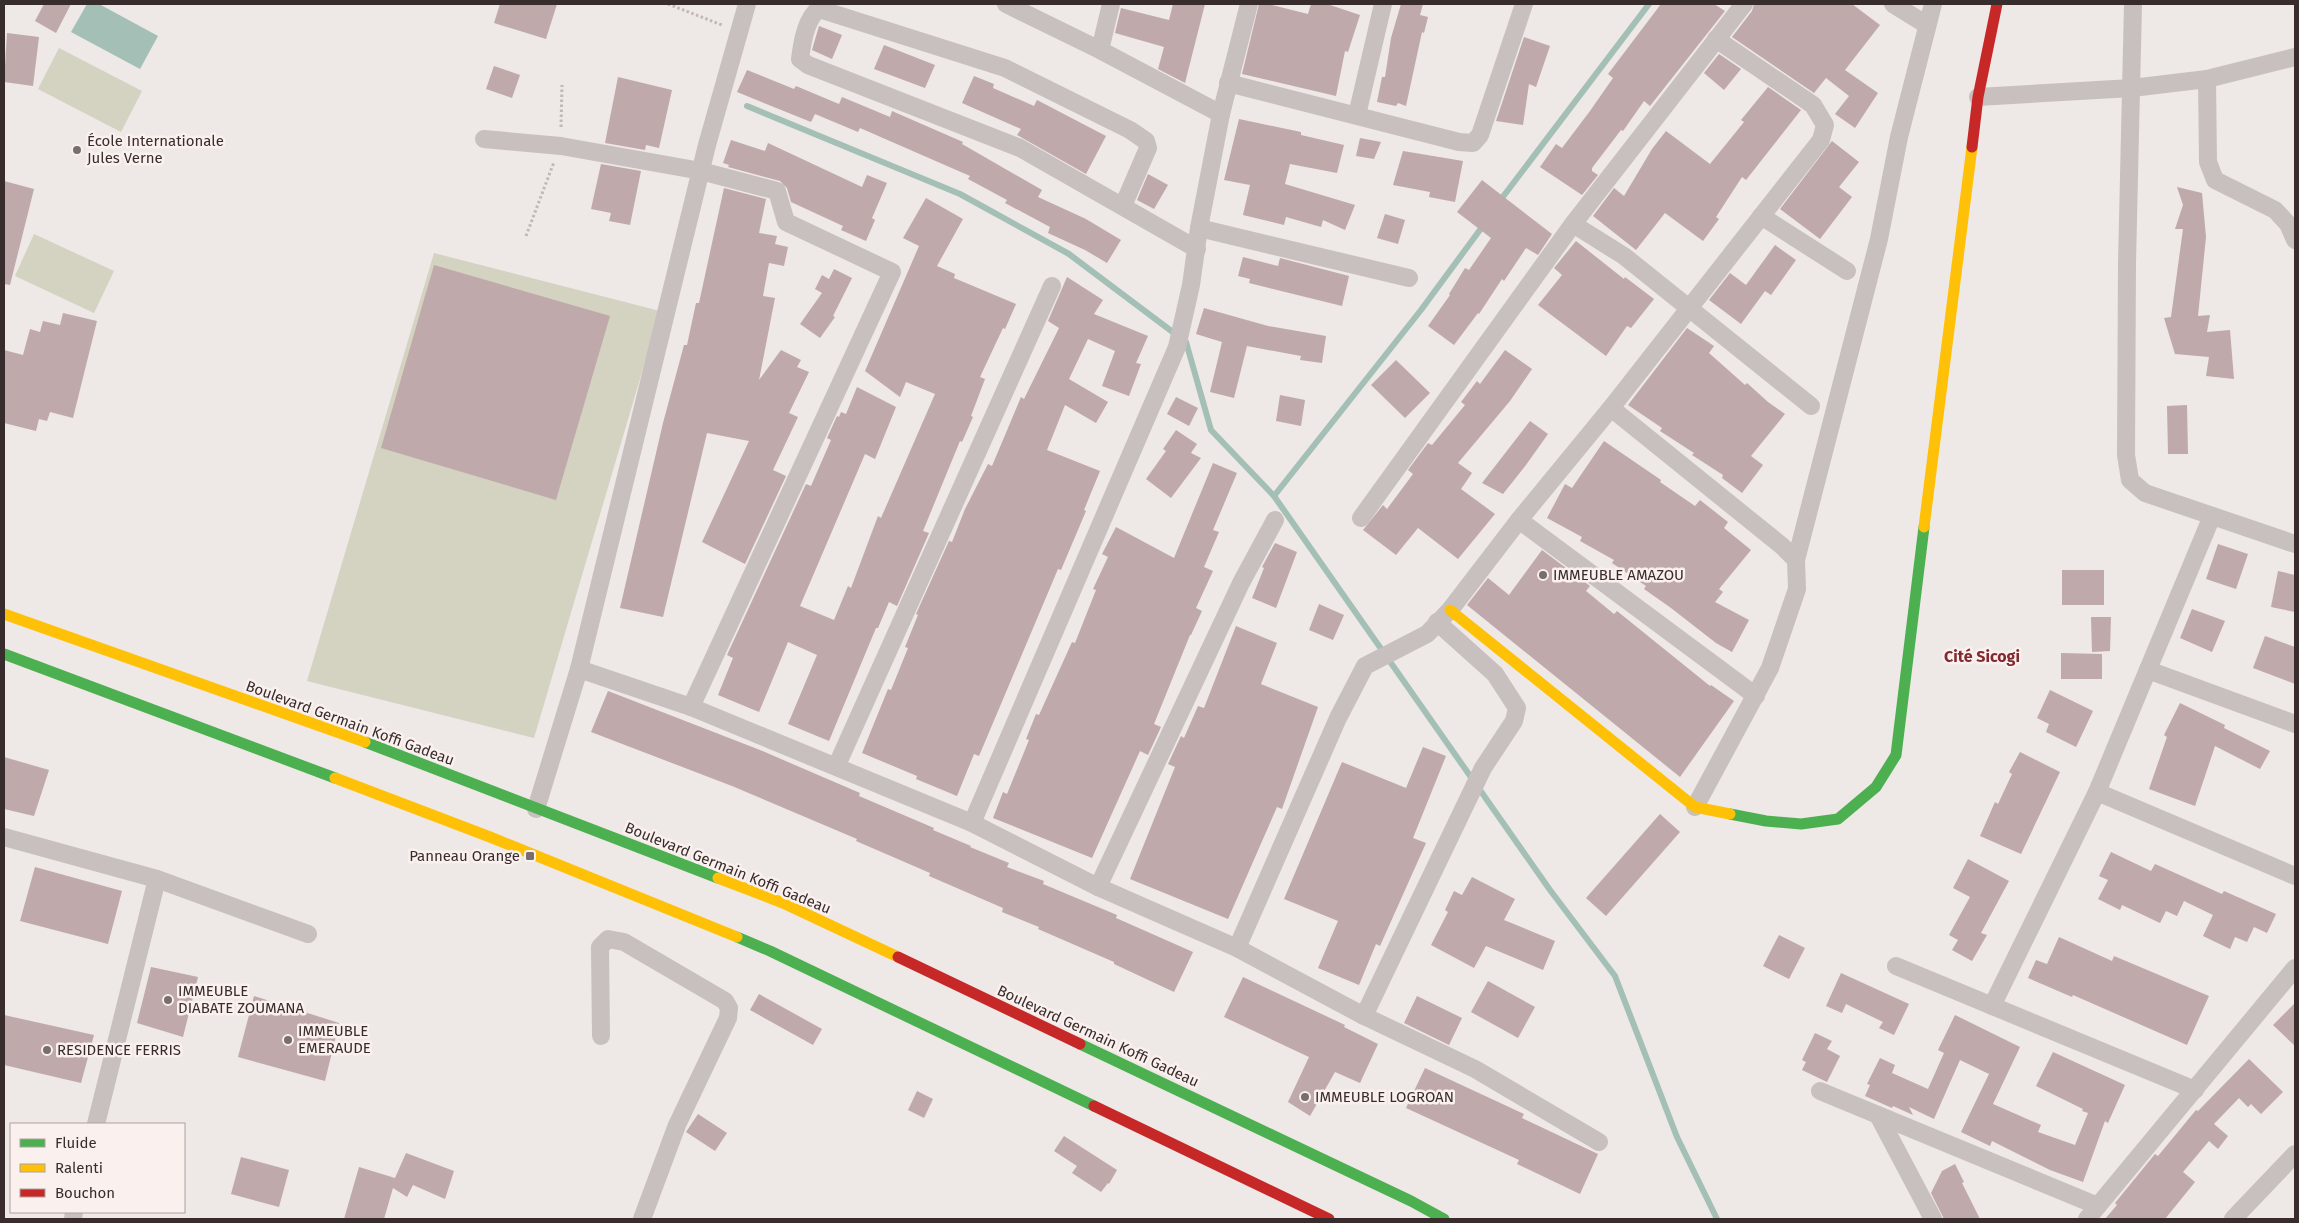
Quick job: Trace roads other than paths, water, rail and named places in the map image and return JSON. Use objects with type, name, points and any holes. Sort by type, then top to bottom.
[{"type":"main road","points":[[1450,610],[1695,807],[1766,821],[1801,824],[1838,819],[1876,787],[1896,755],[1978,97],[1997,4]]},
{"type":"main road","name":"Boulevard Germain Koffi Gadeau","points":[[4,614],[349,736],[783,903],[1411,1201],[1444,1219]]},
{"type":"main road","points":[[4,654],[163,712],[490,837],[770,951],[1329,1219]]},
{"type":"street","points":[[536,809],[579,669],[701,171],[747,4]]},
{"type":"street","points":[[1006,4],[1100,50],[1220,114]]},
{"type":"street","points":[[1100,50],[1111,4]]},
{"type":"street","points":[[972,823],[1177,347],[1198,249],[1199,228],[1220,114],[1249,4]]},
{"type":"street","points":[[1357,115],[1383,4]]},
{"type":"street","points":[[1228,83],[1307,105],[1357,115],[1459,142],[1473,143],[1480,135],[1524,4]]},
{"type":"street","points":[[1361,518],[1573,224],[1744,4]]},
{"type":"street","points":[[1893,4],[1927,25]]},
{"type":"street","points":[[1695,807],[1770,668],[1797,589],[1796,560],[1879,239],[1899,137],[1933,4]]},
{"type":"street","points":[[2133,4],[2127,262],[2126,454],[2130,480],[2145,493],[2295,544]]},
{"type":"street","points":[[1123,206],[1148,148],[1146,141],[1130,130],[1005,68],[819,8],[812,16],[802,43],[800,58],[808,65],[1020,148],[1198,249]]},
{"type":"street","points":[[1237,948],[1338,718],[1365,666],[1432,628],[1450,610],[1519,520],[1611,408],[1820,140],[1825,125],[1813,105],[1716,39]]},
{"type":"street","points":[[1978,97],[2132,88],[2208,78],[2295,56]]},
{"type":"street","points":[[2208,78],[2208,162],[2215,180],[2275,210],[2288,224],[2295,240]]},
{"type":"street","points":[[484,140],[561,146],[701,171],[776,191],[786,222],[892,272],[690,707]]},
{"type":"street","points":[[1761,216],[1847,271]]},
{"type":"street","points":[[1573,224],[1624,256],[1811,406]]},
{"type":"street","points":[[1199,228],[1409,278]]},
{"type":"street","points":[[837,765],[1052,286]]},
{"type":"street","points":[[1611,408],[1782,546],[1796,560]]},
{"type":"street","points":[[1992,1006],[2097,792],[2212,516]]},
{"type":"street","points":[[1098,887],[1241,582],[1274,520]]},
{"type":"street","points":[[1519,520],[1756,696]]},
{"type":"street","points":[[1364,1016],[1483,768],[1514,721],[1517,708],[1495,674],[1432,628]]},
{"type":"street","points":[[579,669],[690,707],[837,765],[972,823],[1098,887],[1237,948],[1364,1016],[1475,1069],[1599,1142]]},
{"type":"street","points":[[2148,670],[2295,724]]},
{"type":"street","points":[[2097,792],[2295,876]]},
{"type":"street","points":[[4,836],[157,879],[308,934]]},
{"type":"street","points":[[96,1123],[157,879]]},
{"type":"street","points":[[601,1036],[600,947],[608,938],[624,942],[725,1002],[729,1008],[728,1018],[678,1124],[642,1219]]},
{"type":"street","points":[[1896,966],[2195,1090]]},
{"type":"street","points":[[2087,1219],[2295,968]]},
{"type":"street","points":[[1820,1091],[2098,1206]]},
{"type":"street","points":[[1878,1115],[1933,1219]]},
{"type":"street","points":[[2233,1219],[2295,1154]]},
{"type":"waterway","points":[[1499,202],[1649,4]]},
{"type":"waterway","points":[[747,106],[960,194],[1069,254],[1186,342],[1211,430],[1274,496],[1550,890],[1615,976],[1677,1137],[1717,1219]]},
{"type":"waterway","points":[[1274,496],[1421,310],[1485,223]]},
{"type":"place","name":"École Internationale Jules Verne","points":[[77,150]]},
{"type":"place","name":"IMMEUBLE AMAZOU","points":[[1543,575]]},
{"type":"place","name":"Panneau Orange","points":[[530,856]]},
{"type":"place","name":"IMMEUBLE DIABATE ZOUMANA","points":[[168,1000]]},
{"type":"place","name":"IMMEUBLE EMERAUDE","points":[[288,1040]]},
{"type":"place","name":"RESIDENCE FERRIS","points":[[47,1050]]},
{"type":"place","name":"IMMEUBLE LOGROAN","points":[[1305,1097]]},
{"type":"district","name":"Cité Sicogi","points":[[1982,656]]}]
